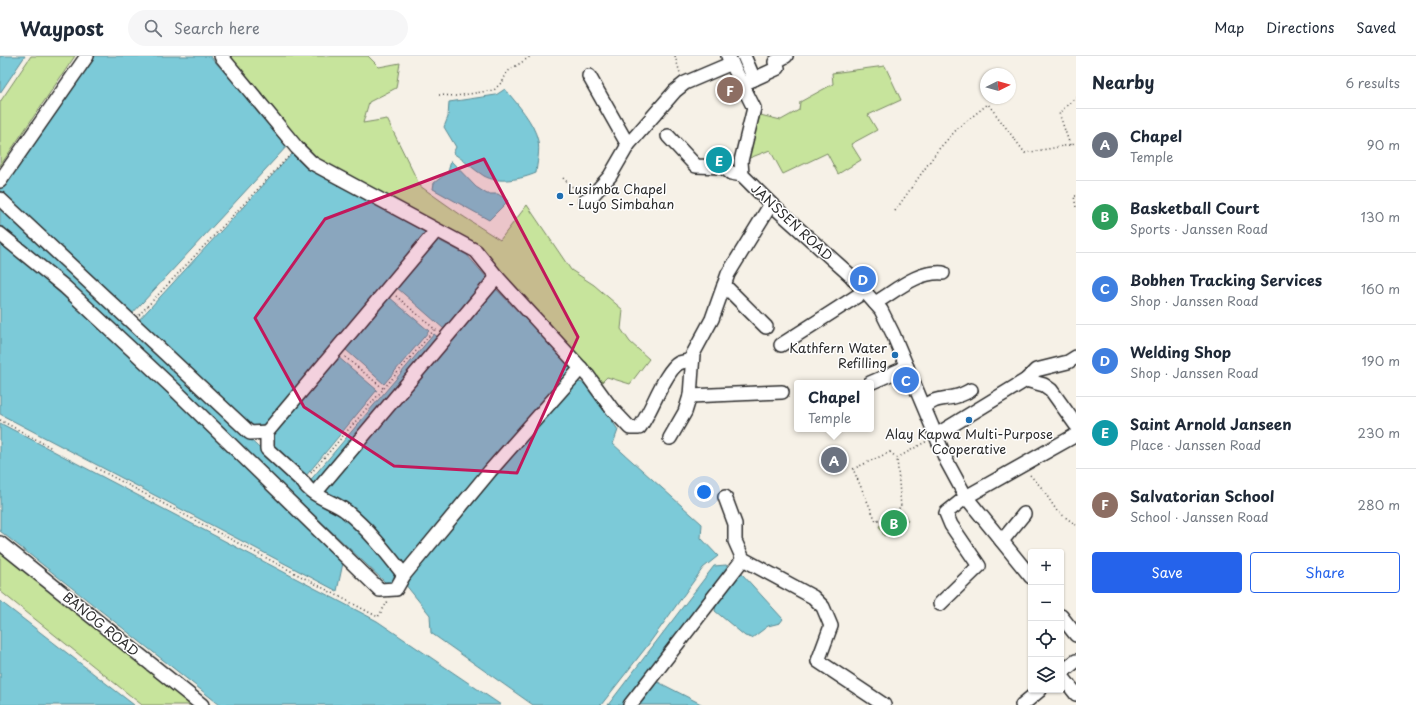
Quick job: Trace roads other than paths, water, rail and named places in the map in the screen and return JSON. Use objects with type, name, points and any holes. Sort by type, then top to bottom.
[{"type":"street","points":[[0,181],[87,56]]},
{"type":"street","points":[[221,56],[297,148],[312,163],[476,252],[580,368],[612,409],[630,428],[635,429],[643,423],[655,398],[673,368],[679,363],[691,360]]},
{"type":"street","points":[[744,56],[748,82],[778,68],[775,62],[786,56]]},
{"type":"street","points":[[586,200],[591,197],[610,176],[628,145],[675,91],[685,83],[730,60]]},
{"type":"street","name":"JANSSEN ROAD","points":[[730,60],[748,82],[754,108],[741,161],[742,175],[771,204],[850,275],[875,303],[893,334],[947,462],[966,497],[1028,573]]},
{"type":"street","points":[[589,76],[628,145]]},
{"type":"street","points":[[668,136],[696,166],[723,167],[731,172],[742,175]]},
{"type":"street","points":[[0,199],[250,433],[268,432]]},
{"type":"street","points":[[670,438],[688,415],[691,360],[693,354],[712,319],[728,274],[771,204]]},
{"type":"street","points":[[404,575],[365,528],[345,510],[308,489],[303,482],[267,449],[268,432],[436,231]]},
{"type":"street","points":[[0,234],[71,292],[175,390],[380,590],[396,589],[404,575],[490,471],[580,368]]},
{"type":"street","points":[[875,303],[920,275],[932,272],[943,273]]},
{"type":"street","points":[[315,493],[497,277]]},
{"type":"street","points":[[724,284],[766,327]]},
{"type":"street","points":[[781,345],[865,291]]},
{"type":"street","points":[[936,435],[1026,380],[1036,370],[1068,362],[1076,357]]},
{"type":"street","points":[[874,381],[907,367]]},
{"type":"street","points":[[1026,380],[1044,385],[1051,390],[1076,425]]},
{"type":"street","points":[[925,408],[928,404],[939,399],[956,396],[972,390]]},
{"type":"street","points":[[690,396],[782,392]]},
{"type":"street","points":[[940,604],[979,566],[946,517],[946,513],[966,497],[1076,435]]},
{"type":"street","points":[[725,497],[734,524],[735,541],[743,559],[813,597],[824,607],[831,626],[818,661],[884,705]]},
{"type":"street","points":[[1002,541],[1024,514]]},
{"type":"street","name":"BANOG ROAD","points":[[0,543],[202,705]]},
{"type":"street","points":[[630,705],[743,559]]},
{"type":"street","points":[[1064,620],[1076,635]]},
{"type":"street","points":[[1064,671],[1076,661]]},
{"type":"street","points":[[1064,678],[1076,694]]},
{"type":"street","points":[[1022,705],[1036,693]]},
{"type":"water","points":[[0,56],[25,56],[0,93]]},
{"type":"water","points":[[89,56],[210,56],[288,145],[130,316],[0,194],[0,185]]},
{"type":"water","points":[[505,89],[533,127],[539,149],[536,173],[517,179],[496,180],[484,176],[453,153],[456,147],[444,127],[448,117],[449,102],[496,95]]},
{"type":"water","points":[[292,154],[320,173],[428,234],[266,428],[249,429],[137,322]]},
{"type":"water","points":[[451,161],[476,187],[487,194],[498,194],[508,201],[489,220],[433,189],[434,183],[448,172]]},
{"type":"water","points":[[0,204],[308,494],[364,530],[394,573],[394,583],[386,583],[123,334],[0,226]]},
{"type":"water","points":[[436,239],[467,255],[488,279],[444,329],[396,287]]},
{"type":"water","points":[[0,240],[115,342],[343,563],[337,591],[0,414]]},
{"type":"water","points":[[496,289],[572,367],[403,566],[372,524],[323,491]]},
{"type":"water","points":[[389,297],[429,331],[384,384],[345,349]]},
{"type":"water","points":[[434,334],[439,338],[313,488],[308,483]]},
{"type":"water","points":[[338,357],[377,390],[305,477],[272,447],[272,432]]},
{"type":"water","points":[[576,381],[589,385],[618,430],[613,444],[702,524],[701,538],[718,556],[703,568],[648,645],[601,705],[533,705],[431,633],[430,615],[405,584]]},
{"type":"water","points":[[0,423],[377,621],[501,705],[220,705],[0,531]]},
{"type":"water","points":[[726,565],[731,568],[624,705],[608,705],[714,566]]},
{"type":"water","points":[[742,574],[783,619],[780,623],[768,626],[752,638],[745,636],[715,611],[717,597],[736,576]]},
{"type":"water","points":[[0,601],[134,705],[0,705]]},
{"type":"water","points":[[656,681],[703,705],[638,705]]},
{"type":"place","name":"Salvatorian School","points":[[730,90]]},
{"type":"place","name":"Saint Arnold Janseen","points":[[719,160]]},
{"type":"place","name":"Lusimba Chapel - Luyo Simbahan","points":[[560,196]]},
{"type":"place","name":"Welding Shop","points":[[863,279]]},
{"type":"place","name":"Kathfern Water Refilling","points":[[895,355]]},
{"type":"place","name":"Bobhen Tracking Services","points":[[906,380]]},
{"type":"place","name":"Alay Kapwa Multi-Purpose Cooperative","points":[[969,420]]},
{"type":"place","name":"Chapel","points":[[834,460]]},
{"type":"place","name":"Basketball Court","points":[[894,523]]}]
